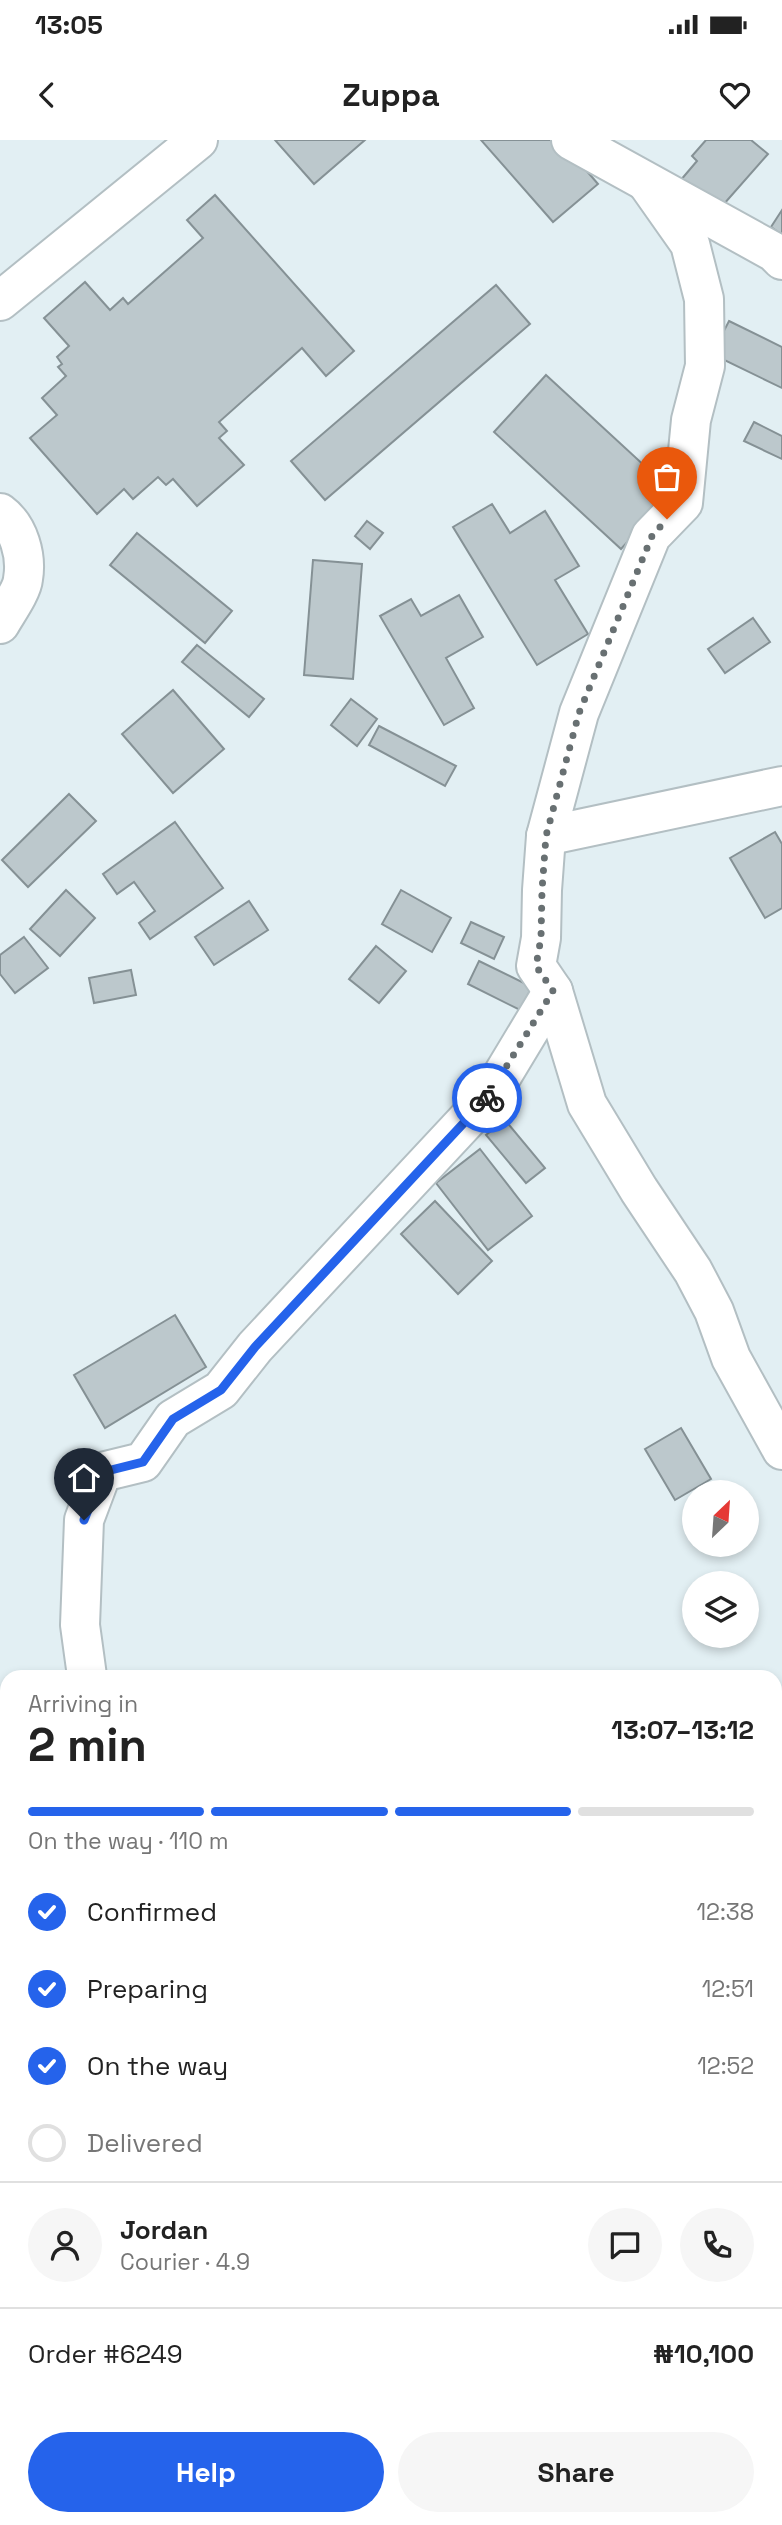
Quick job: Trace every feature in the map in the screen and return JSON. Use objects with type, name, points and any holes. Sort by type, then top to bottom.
[{"type":"street","points":[[0,301],[198,140]]},
{"type":"street","points":[[570,140],[774,252],[782,260]]},
{"type":"street","points":[[646,183],[690,244],[704,299],[705,366],[691,420],[683,503],[652,536],[579,713],[546,836],[541,938],[536,966],[553,991],[587,1104],[693,1271],[714,1311],[732,1358],[782,1450]]},
{"type":"street","points":[[0,513],[7,519],[22,544],[23,581],[0,624]]},
{"type":"street","points":[[546,836],[782,786]]},
{"type":"street","points":[[86,1670],[80,1625],[84,1520],[103,1472],[143,1462],[173,1419],[221,1390],[255,1347],[491,1094],[553,991]]},
{"type":"building","points":[[275,140],[365,140],[314,184]]},
{"type":"building","points":[[481,140],[560,140],[598,184],[553,222]]},
{"type":"building","points":[[706,140],[751,140],[768,154],[716,213],[680,181],[697,161],[692,156]]},
{"type":"building","points":[[215,195],[354,351],[326,376],[302,348],[219,422],[227,431],[219,438],[244,465],[197,506],[173,479],[166,485],[158,477],[133,499],[124,489],[97,514],[30,438],[57,415],[42,398],[66,376],[58,367],[62,364],[57,357],[69,346],[44,318],[85,282],[110,310],[123,298],[128,304],[203,238],[187,220]]},
{"type":"building","points":[[782,210],[782,235],[771,227]]},
{"type":"building","points":[[496,285],[530,324],[325,500],[291,461]]},
{"type":"building","points":[[729,321],[782,347],[782,388],[712,354]]},
{"type":"building","points":[[546,375],[673,492],[621,549],[494,432]]},
{"type":"building","points":[[754,422],[782,436],[782,459],[744,441]]},
{"type":"building","points":[[492,504],[510,533],[545,511],[579,566],[555,580],[588,634],[537,665],[453,527]]},
{"type":"building","points":[[367,521],[383,533],[370,549],[355,536]]},
{"type":"building","points":[[137,533],[232,611],[205,643],[110,565]]},
{"type":"building","points":[[313,560],[362,564],[353,679],[304,675]]},
{"type":"building","points":[[459,595],[483,637],[446,658],[474,708],[444,725],[380,616],[411,599],[421,616]]},
{"type":"building","points":[[753,618],[770,642],[725,673],[708,649]]},
{"type":"building","points":[[197,645],[264,699],[249,717],[182,662]]},
{"type":"building","points":[[173,690],[224,749],[173,793],[122,734]]},
{"type":"building","points":[[351,699],[377,719],[357,746],[331,725]]},
{"type":"building","points":[[379,726],[456,766],[445,786],[369,745]]},
{"type":"building","points":[[69,794],[96,821],[28,887],[2,860]]},
{"type":"building","points":[[175,822],[223,888],[150,939],[139,923],[155,911],[134,882],[117,894],[103,874]]},
{"type":"building","points":[[775,832],[782,844],[782,908],[765,918],[730,858]]},
{"type":"building","points":[[66,890],[95,918],[60,956],[30,929]]},
{"type":"building","points":[[401,890],[451,918],[432,952],[382,924]]},
{"type":"building","points":[[249,901],[268,930],[214,965],[195,937]]},
{"type":"building","points":[[471,922],[504,937],[494,959],[461,943]]},
{"type":"building","points":[[24,937],[48,968],[15,993],[0,974],[0,955]]},
{"type":"building","points":[[376,946],[406,971],[379,1003],[349,979]]},
{"type":"building","points":[[479,961],[532,987],[520,1010],[468,984]]},
{"type":"building","points":[[131,970],[136,995],[94,1003],[89,978]]},
{"type":"building","points":[[505,1120],[545,1168],[526,1183],[486,1135]]},
{"type":"building","points":[[480,1149],[532,1216],[488,1250],[436,1183]]},
{"type":"building","points":[[435,1201],[492,1261],[458,1294],[401,1234]]},
{"type":"building","points":[[175,1315],[206,1367],[105,1428],[74,1375]]},
{"type":"building","points":[[681,1428],[711,1479],[682,1480],[682,1496],[675,1500],[645,1449]]},
{"type":"way so far","points":[[487,1098],[553,991],[536,966],[541,938],[546,836],[579,713],[652,536],[667,519]]},
{"type":"route","points":[[84,1520],[103,1472],[143,1462],[173,1419],[221,1390],[255,1347],[487,1098]]}]
